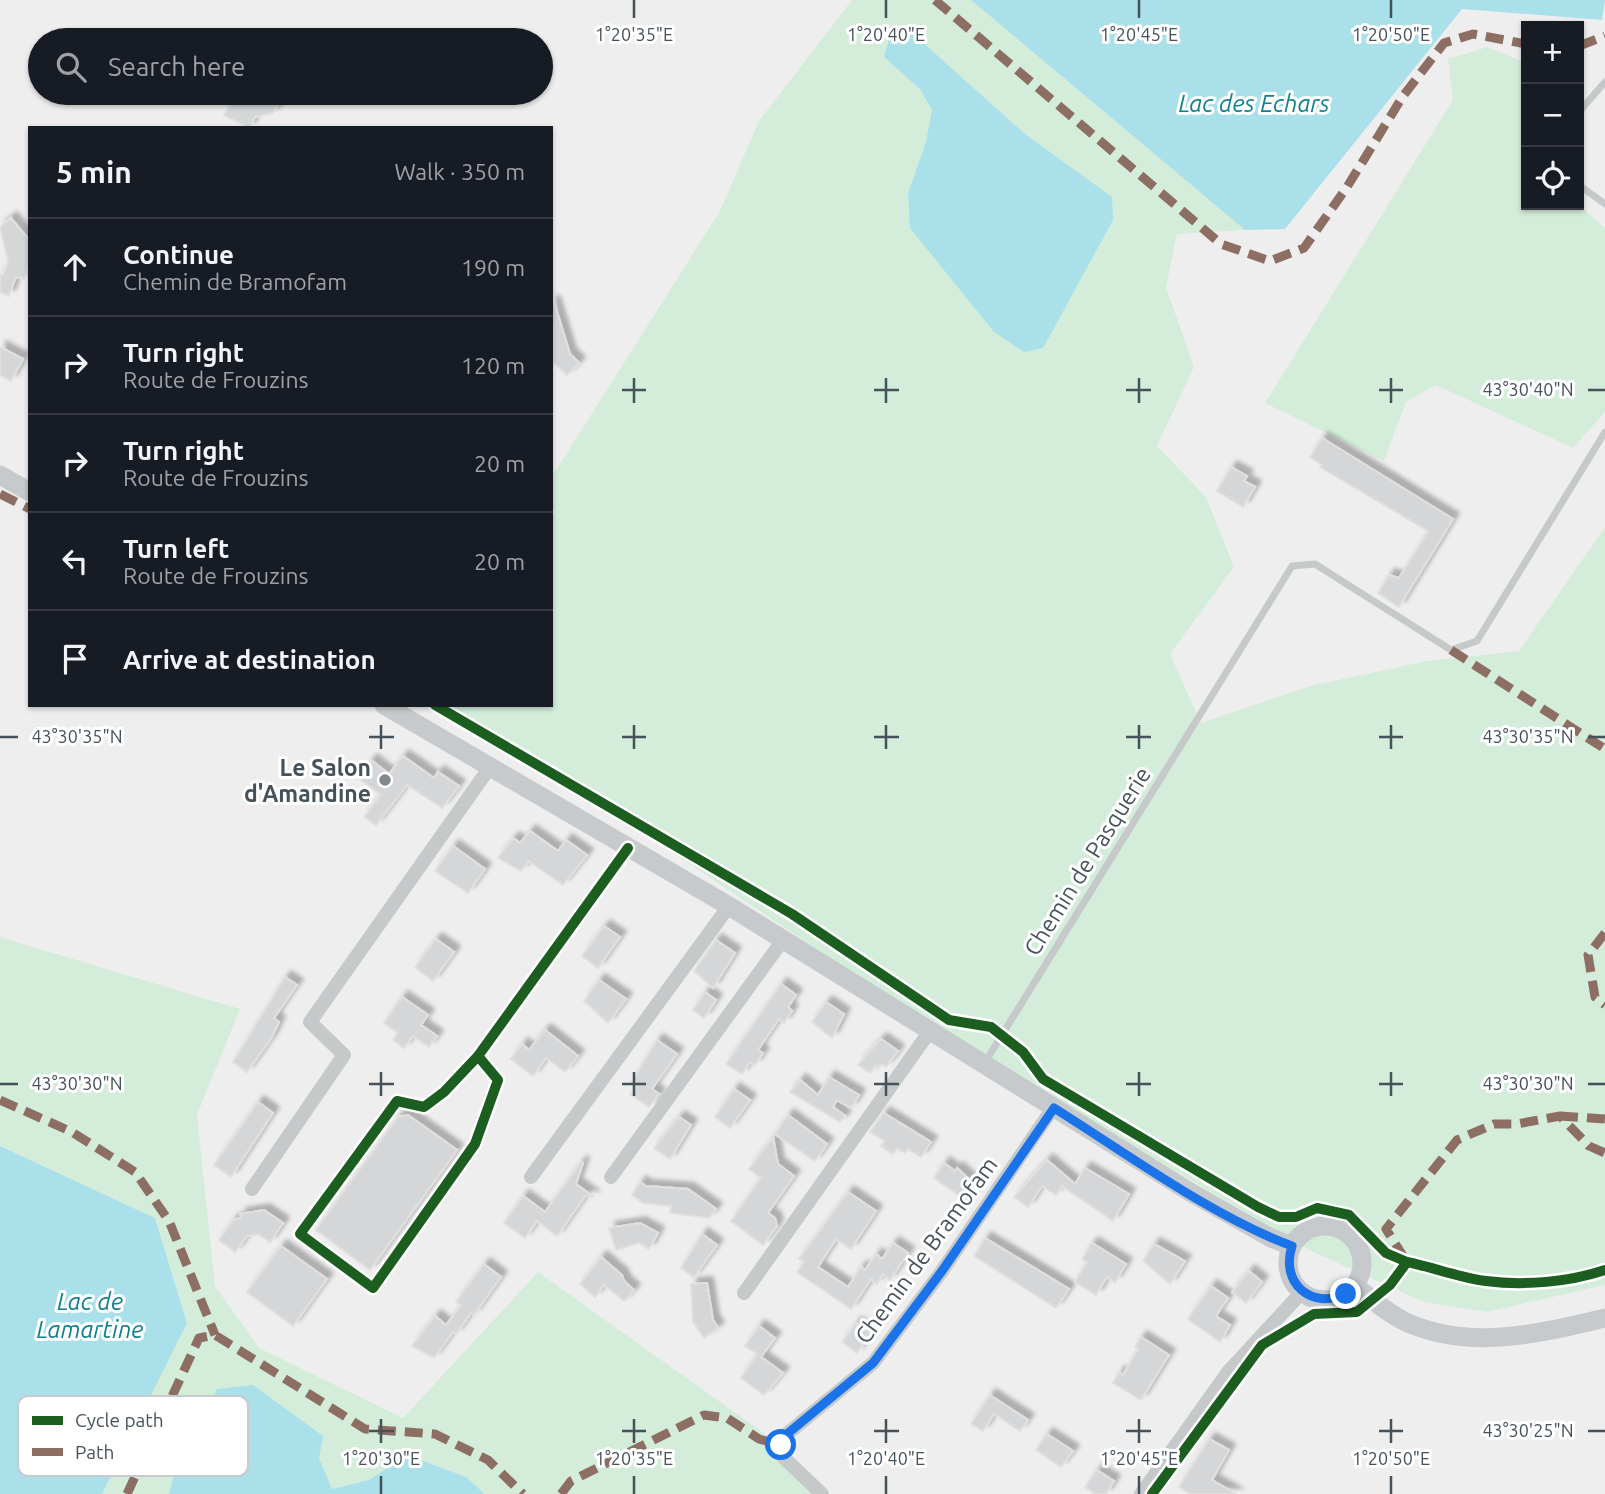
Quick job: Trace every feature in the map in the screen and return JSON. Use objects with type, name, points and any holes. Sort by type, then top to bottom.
[{"type":"main road","points":[[0,475],[28,491]]},
{"type":"main road","points":[[387,707],[729,906],[1190,1192],[1271,1238],[1292,1246]]},
{"type":"main road","points":[[1334,1226],[1345,1231],[1360,1250],[1361,1275],[1355,1286],[1335,1298],[1312,1298],[1302,1292],[1289,1270],[1292,1246],[1309,1229],[1334,1226]]},
{"type":"main road","points":[[1355,1286],[1406,1322],[1467,1338],[1534,1335],[1605,1318]]},
{"type":"street","points":[[251,1189],[344,1055],[310,1022],[490,767]]},
{"type":"street","points":[[478,1056],[498,1080],[475,1144],[373,1288],[300,1234],[397,1101],[424,1107],[444,1092],[478,1056],[628,848]]},
{"type":"street","points":[[531,1177],[729,906]]},
{"type":"street","points":[[611,1177],[783,940]]},
{"type":"street","points":[[744,1293],[930,1031]]},
{"type":"street","name":"Chemin de Bramofam","points":[[822,1494],[781,1455],[781,1439],[873,1363],[942,1271],[1054,1108]]},
{"type":"street","points":[[1141,1494],[1228,1372],[1302,1292]]},
{"type":"lane","points":[[1584,106],[1605,82]]},
{"type":"lane","points":[[1584,189],[1605,204]]},
{"type":"lane","name":"Chemin de Pasquerie","points":[[984,1065],[1292,566],[1315,564],[1451,650],[1477,641],[1605,432]]},
{"type":"green space","points":[[852,0],[971,0],[1245,230],[1177,234],[1166,287],[1194,367],[1157,446],[1206,497],[1234,567],[1170,654],[1201,723],[1310,686],[1427,661],[1519,651],[1605,527],[1605,1285],[1487,1312],[1424,1302],[1311,1251],[956,1042],[664,847],[431,707],[553,707],[553,475],[720,211],[759,121]]},
{"type":"green space","points":[[1487,47],[1521,61],[1521,210],[1584,209],[1605,228],[1605,412],[1573,448],[1436,385],[1406,402],[1384,461],[1265,403],[1453,100],[1448,59]]},
{"type":"green space","points":[[0,937],[240,1009],[197,1115],[215,1286],[259,1348],[403,1418],[538,1272],[768,1436],[823,1494],[485,1494],[466,1477],[407,1455],[369,1480],[332,1489],[319,1458],[248,1458],[248,1396],[151,1396],[187,1323],[155,1218],[0,1146]]},
{"type":"green space","points":[[111,1476],[174,1476],[169,1494],[102,1494]]},
{"type":"water","name":"Lac des Echars","points":[[971,0],[1605,0],[1602,20],[1462,9],[1285,229],[1245,230]]},
{"type":"water","points":[[910,31],[1025,134],[1112,197],[1113,220],[1043,348],[1024,352],[994,332],[910,228],[908,193],[926,142],[932,110],[920,89],[884,57],[891,32]]},
{"type":"water","name":"Lac de Lamartine","points":[[0,1146],[155,1218],[187,1323],[151,1396],[18,1396],[18,1476],[111,1476],[102,1494],[0,1494]]},
{"type":"water","points":[[253,1385],[323,1436],[319,1458],[332,1489],[369,1480],[407,1455],[466,1477],[485,1494],[169,1494],[174,1476],[248,1476],[248,1396],[213,1396],[217,1389]]},
{"type":"building","points":[[230,105],[278,105],[273,113],[255,117],[250,126],[224,115]]},
{"type":"building","points":[[11,218],[28,239],[28,268],[24,279],[16,277],[9,296],[0,292],[0,274],[3,275],[8,262],[0,227]]},
{"type":"building","points":[[553,302],[570,354],[579,363],[567,375],[553,362]]},
{"type":"building","points":[[0,347],[23,359],[11,381],[0,375]]},
{"type":"building","points":[[1322,438],[1453,519],[1399,607],[1378,593],[1389,575],[1399,578],[1428,531],[1320,467],[1322,465],[1310,457]]},
{"type":"building","points":[[1231,467],[1247,476],[1244,481],[1255,487],[1243,507],[1217,491]]},
{"type":"building","points":[[403,756],[434,778],[438,772],[459,786],[442,808],[407,785],[376,825],[364,817],[381,795],[358,778],[371,760],[389,774]]},
{"type":"building","points":[[530,831],[558,851],[566,840],[587,855],[563,885],[529,861],[521,871],[498,858],[513,838],[520,843]]},
{"type":"building","points":[[453,846],[485,869],[468,893],[435,871]]},
{"type":"building","points":[[604,926],[620,937],[598,968],[582,956]]},
{"type":"building","points":[[436,939],[454,952],[433,981],[415,967]]},
{"type":"building","points":[[716,940],[735,953],[713,988],[694,971]]},
{"type":"building","points":[[285,977],[297,985],[274,1018],[279,1022],[272,1037],[247,1072],[233,1062]]},
{"type":"building","points":[[599,980],[626,999],[608,1023],[584,1001]]},
{"type":"building","points":[[781,984],[796,995],[788,1007],[792,1011],[784,1023],[779,1019],[758,1050],[763,1053],[755,1065],[750,1062],[742,1074],[726,1064]]},
{"type":"building","points":[[705,992],[716,1000],[704,1018],[693,1010]]},
{"type":"building","points":[[402,997],[428,1015],[421,1025],[437,1036],[429,1047],[413,1036],[404,1048],[393,1040],[398,1033],[384,1023]]},
{"type":"building","points":[[826,1002],[844,1014],[832,1038],[812,1022]]},
{"type":"building","points":[[545,1030],[578,1056],[565,1072],[546,1058],[533,1076],[511,1059],[522,1044],[529,1050]]},
{"type":"building","points":[[881,1039],[898,1051],[886,1067],[881,1064],[878,1068],[876,1065],[870,1073],[858,1065]]},
{"type":"building","points":[[657,1040],[677,1054],[652,1089],[659,1094],[649,1107],[630,1094],[636,1087],[631,1083]]},
{"type":"building","points":[[829,1077],[859,1095],[851,1108],[837,1100],[833,1107],[845,1116],[840,1122],[790,1092],[800,1080],[818,1095]]},
{"type":"building","points":[[734,1089],[750,1100],[730,1128],[715,1117]]},
{"type":"building","points":[[258,1102],[273,1113],[231,1177],[214,1165]]},
{"type":"building","points":[[884,1113],[931,1142],[921,1157],[908,1149],[905,1153],[897,1148],[893,1154],[881,1146],[885,1141],[870,1132]]},
{"type":"building","points":[[408,1115],[457,1150],[370,1270],[316,1230],[398,1117]]},
{"type":"building","points":[[788,1115],[827,1144],[815,1161],[775,1134]]},
{"type":"building","points":[[679,1117],[691,1125],[670,1159],[654,1148]]},
{"type":"building","points":[[773,1137],[778,1164],[794,1176],[768,1213],[775,1218],[777,1226],[763,1245],[731,1221],[761,1178],[749,1169]]},
{"type":"building","points":[[1047,1160],[1075,1184],[1085,1168],[1129,1194],[1113,1221],[1062,1186],[1056,1195],[1042,1186],[1028,1207],[1014,1197]]},
{"type":"building","points":[[581,1162],[583,1163],[576,1184],[594,1197],[586,1195],[557,1236],[537,1221],[525,1238],[504,1223],[523,1196],[545,1212]]},
{"type":"building","points":[[944,1163],[955,1171],[957,1168],[978,1187],[967,1201],[934,1178]]},
{"type":"building","points":[[640,1182],[646,1186],[688,1189],[716,1209],[709,1218],[670,1213],[671,1206],[643,1203],[632,1195]]},
{"type":"building","points":[[848,1192],[876,1211],[851,1249],[836,1239],[818,1267],[848,1287],[861,1267],[865,1270],[876,1254],[882,1259],[893,1243],[908,1253],[890,1280],[883,1274],[877,1284],[871,1279],[851,1309],[797,1272],[804,1262],[799,1259]]},
{"type":"building","points":[[264,1210],[283,1223],[270,1242],[258,1234],[247,1236],[235,1252],[219,1240],[233,1220],[241,1218],[240,1214]]},
{"type":"building","points":[[640,1223],[658,1233],[649,1249],[639,1243],[616,1250],[609,1228]]},
{"type":"building","points":[[702,1234],[717,1245],[694,1277],[681,1268]]},
{"type":"building","points":[[985,1238],[1069,1289],[1056,1308],[974,1256]]},
{"type":"building","points":[[1092,1243],[1126,1264],[1115,1282],[1107,1277],[1096,1295],[1075,1282],[1087,1262],[1082,1259]]},
{"type":"building","points":[[1154,1244],[1185,1261],[1170,1284],[1143,1261]]},
{"type":"building","points":[[281,1246],[327,1279],[293,1326],[247,1292]]},
{"type":"building","points":[[601,1257],[622,1275],[624,1281],[634,1290],[624,1301],[604,1285],[595,1297],[580,1284]]},
{"type":"building","points":[[484,1264],[501,1277],[474,1315],[471,1313],[456,1334],[453,1332],[434,1358],[412,1346],[435,1316],[446,1325],[461,1305],[456,1302]]},
{"type":"building","points":[[1249,1271],[1262,1282],[1246,1303],[1232,1292]]},
{"type":"building","points":[[707,1283],[713,1320],[718,1328],[704,1338],[693,1322],[691,1284]]},
{"type":"building","points":[[1211,1286],[1228,1298],[1216,1316],[1230,1325],[1220,1342],[1188,1319]]},
{"type":"building","points":[[856,1323],[871,1333],[857,1353],[842,1342]]},
{"type":"building","points":[[759,1326],[775,1338],[761,1357],[783,1373],[764,1395],[741,1378],[757,1354],[745,1346]]},
{"type":"building","points":[[1141,1337],[1169,1355],[1141,1400],[1113,1383],[1119,1372],[1123,1375],[1138,1349],[1135,1347]]},
{"type":"building","points":[[990,1395],[1028,1420],[1020,1431],[994,1414],[983,1431],[971,1424]]},
{"type":"building","points":[[1047,1434],[1073,1451],[1061,1467],[1036,1450]]},
{"type":"building","points":[[1209,1439],[1229,1450],[1212,1480],[1236,1494],[1190,1494],[1179,1487]]},
{"type":"building","points":[[1097,1470],[1114,1481],[1106,1494],[1095,1494],[1085,1487]]},
{"type":"marked path","points":[[935,0],[1221,244],[1270,261],[1304,248],[1347,187],[1403,96],[1444,43],[1473,34],[1521,43]]},
{"type":"marked path","points":[[1584,44],[1605,36]]},
{"type":"marked path","points":[[0,494],[28,508]]},
{"type":"marked path","points":[[1451,650],[1605,749]]},
{"type":"marked path","points":[[1605,933],[1588,955],[1595,997],[1605,1005]]},
{"type":"marked path","points":[[0,1100],[72,1132],[135,1172],[169,1221],[215,1335]]},
{"type":"marked path","points":[[1560,1116],[1605,1119]]},
{"type":"marked path","points":[[1405,1259],[1386,1229],[1457,1140],[1494,1124],[1517,1124],[1560,1116],[1589,1146],[1605,1153]]},
{"type":"marked path","points":[[172,1396],[199,1338],[215,1335],[365,1429],[435,1434],[488,1460],[523,1494]]},
{"type":"marked path","points":[[561,1494],[571,1481],[704,1415],[727,1418],[759,1439],[781,1445]]},
{"type":"marked path","points":[[127,1494],[135,1476]]},
{"type":"cycle path","points":[[438,707],[792,914],[949,1020],[991,1027],[1023,1052],[1043,1079],[1258,1207],[1279,1217],[1296,1217],[1317,1208],[1349,1215],[1386,1253],[1407,1262]]},
{"type":"cycle path","points":[[478,1056],[498,1080],[475,1144],[373,1288],[300,1234],[397,1101],[424,1107],[444,1092],[478,1056],[628,848]]},
{"type":"cycle path","points":[[1152,1494],[1262,1345],[1314,1314],[1357,1312],[1390,1285],[1407,1262],[1476,1280],[1516,1283],[1562,1280],[1605,1270]]},
{"type":"place","name":"Le Salon d'Amandine","points":[[385,780]]},
{"type":"route","points":[[781,1445],[781,1439],[873,1363],[942,1271],[1054,1108],[1190,1192],[1271,1238],[1292,1246],[1288,1258],[1289,1270],[1293,1283],[1302,1292],[1312,1298],[1324,1300],[1346,1294]]}]
